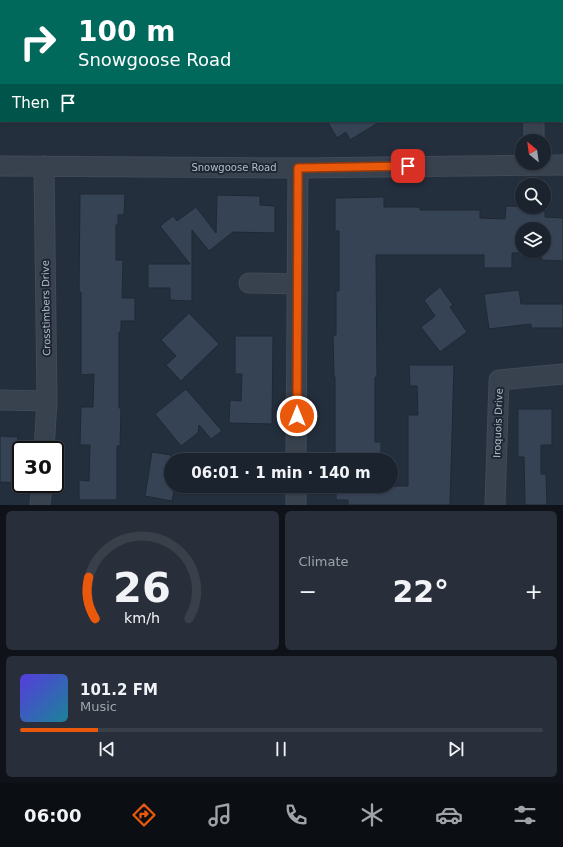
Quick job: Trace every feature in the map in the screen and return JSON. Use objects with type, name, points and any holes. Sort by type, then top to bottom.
[{"type":"street","points":[[534,122],[534,134]]},
{"type":"street","name":"Snowgoose Road","points":[[0,166],[298,168],[515,164]]},
{"type":"street","name":"Snowgoose Road","points":[[551,165],[563,165]]},
{"type":"street","name":"Crosstimbers Drive","points":[[44,166],[47,401],[45,441]]},
{"type":"street","points":[[296,453],[298,168]]},
{"type":"street","points":[[248,283],[298,284]]},
{"type":"street","name":"Iroquois Drive","points":[[495,505],[499,380],[563,374]]},
{"type":"street","points":[[0,400],[47,401]]},
{"type":"street","points":[[40,505],[41,493]]},
{"type":"street","points":[[296,493],[296,505]]},
{"type":"building","points":[[328,122],[379,122],[350,140],[346,132],[337,138]]},
{"type":"building","points":[[80,194],[125,194],[124,215],[118,215],[118,225],[116,225],[116,260],[123,260],[122,298],[135,298],[135,321],[121,321],[121,332],[119,332],[119,408],[121,408],[120,446],[117,446],[117,500],[79,500],[79,480],[89,481],[90,445],[80,445],[81,407],[93,407],[94,374],[81,375],[81,292],[79,292]]},
{"type":"building","points":[[217,195],[260,196],[260,205],[275,206],[275,233],[233,232],[209,251],[192,230],[192,301],[170,300],[170,288],[148,288],[148,264],[190,264],[160,226],[173,216],[177,221],[196,207],[216,233]]},
{"type":"building","points":[[384,197],[384,207],[420,207],[420,210],[480,210],[480,218],[505,219],[506,206],[515,206],[515,214],[545,214],[545,217],[563,218],[563,261],[541,260],[541,258],[551,258],[551,222],[515,222],[515,253],[512,253],[512,268],[484,268],[484,255],[376,255],[377,377],[375,377],[375,442],[381,442],[381,453],[335,453],[335,377],[333,335],[336,335],[336,291],[339,291],[339,231],[335,231],[335,198]]},
{"type":"building","points":[[440,287],[453,305],[450,307],[467,332],[440,352],[421,327],[435,316],[424,300]]},
{"type":"building","points":[[519,290],[521,304],[563,304],[563,328],[531,328],[531,324],[489,329],[484,294]]},
{"type":"building","points":[[189,313],[219,344],[181,381],[166,365],[176,356],[161,340]]},
{"type":"building","points":[[235,336],[273,336],[272,424],[229,423],[230,400],[241,401],[242,374],[235,374]]},
{"type":"building","points":[[409,365],[454,365],[450,505],[348,505],[348,500],[336,500],[336,493],[398,493],[398,486],[408,486],[408,415],[418,415],[417,386],[410,386]]},
{"type":"building","points":[[186,389],[222,431],[211,439],[199,425],[198,433],[181,446],[155,414]]},
{"type":"building","points":[[518,409],[552,409],[552,445],[541,445],[541,474],[546,474],[547,505],[525,505],[524,457],[518,457]]},
{"type":"building","points":[[0,436],[18,437],[18,441],[12,441],[12,483],[0,482]]},
{"type":"building","points":[[152,452],[164,454],[164,493],[174,493],[172,501],[145,496]]},
{"type":"route","points":[[297,416],[298,168],[408,166]]}]
